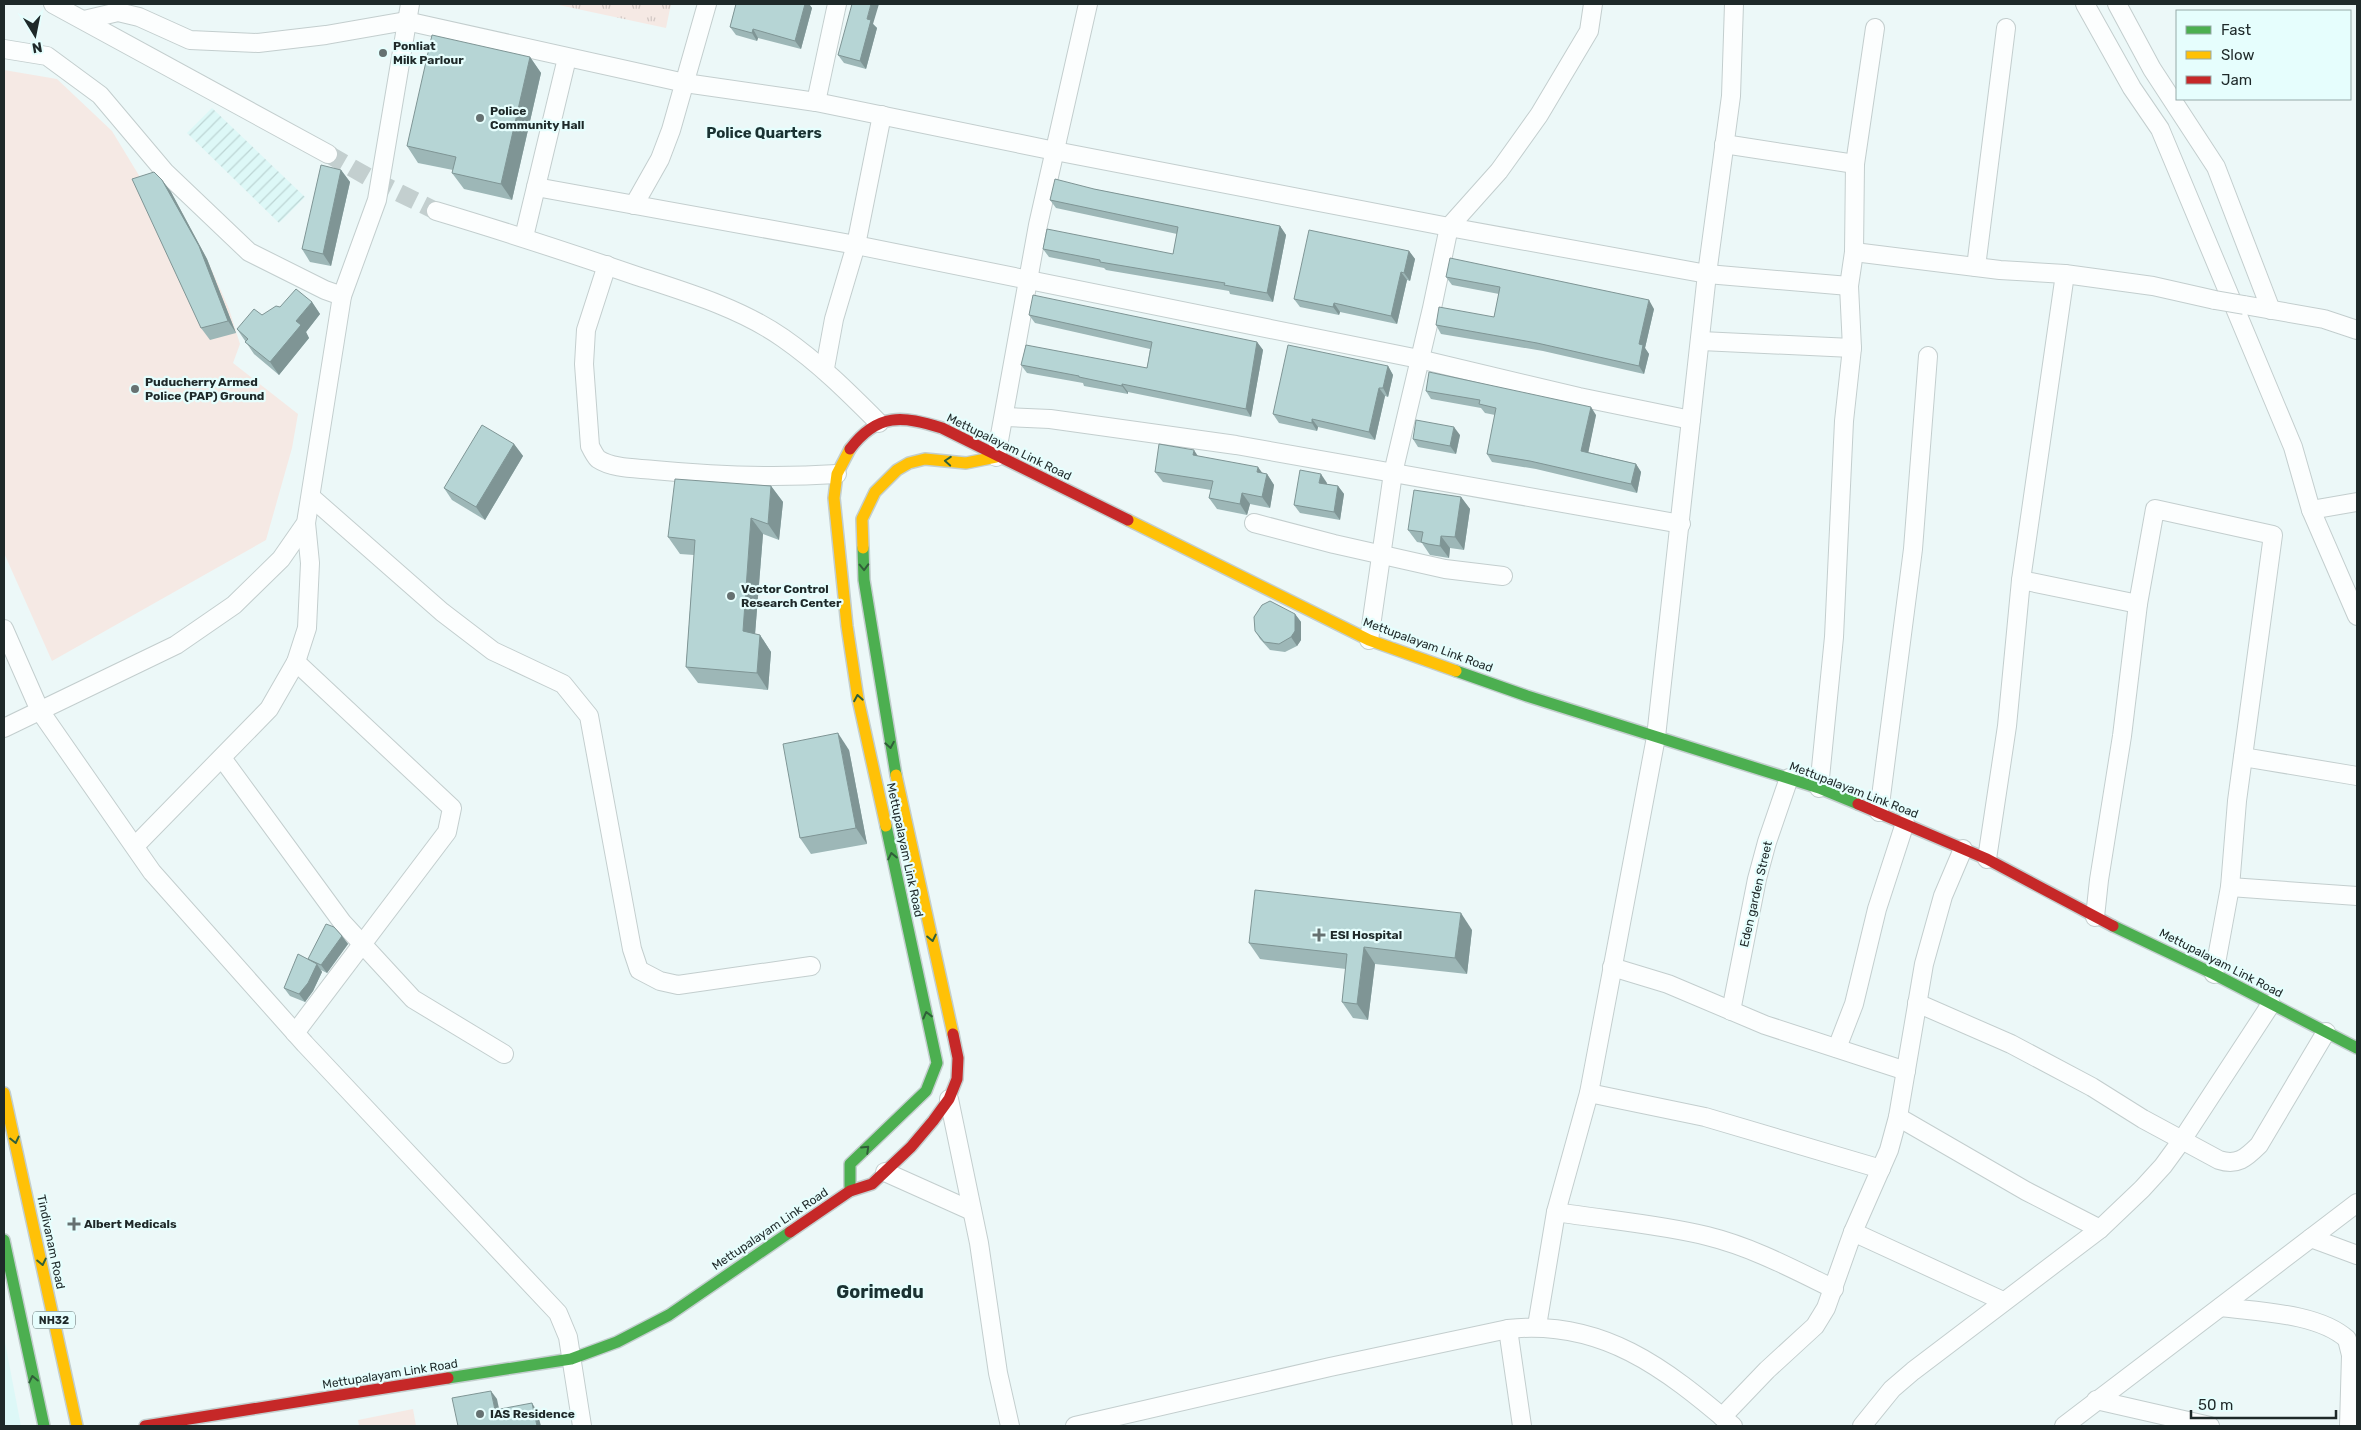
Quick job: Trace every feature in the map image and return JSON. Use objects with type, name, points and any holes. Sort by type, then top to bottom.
[{"type":"main road","name":"Mettupalayam Link Road","points":[[146,1426],[571,1359],[617,1342],[669,1315],[850,1191],[850,1164],[926,1091],[937,1063],[858,700],[847,626],[834,498],[838,474],[847,453],[860,437],[878,423],[909,418],[942,428],[996,457],[1369,640],[1527,696],[1820,788],[1879,812],[1987,859],[2096,917],[2214,974],[2357,1048]]},
{"type":"main road","points":[[850,1191],[872,1184],[922,1134],[949,1099],[957,1079],[958,1058],[890,746],[864,580],[862,519],[875,492],[897,470],[909,463],[925,459],[966,463],[996,457]]},
{"type":"main road","name":"Tindivanam Road","points":[[4,1093],[77,1426]]},
{"type":"main road","name":"NH32","points":[[4,1240],[8,1278],[44,1426]]},
{"type":"street","points":[[53,4],[328,154]]},
{"type":"street","points":[[634,205],[660,159],[672,130],[707,4]]},
{"type":"street","points":[[816,102],[837,4]]},
{"type":"street","points":[[996,457],[1005,417],[1038,225],[1088,4]]},
{"type":"street","points":[[1369,640],[1393,473],[1449,227],[1499,171],[1539,115],[1589,31],[1593,4]]},
{"type":"street","points":[[1537,1326],[1556,1212],[1588,1093],[1656,737],[1707,274],[1731,96],[1734,4]]},
{"type":"street","points":[[2085,4],[2132,88],[2160,129],[2293,447],[2311,510],[2357,616]]},
{"type":"street","points":[[2117,4],[2152,69],[2216,167],[2271,310]]},
{"type":"street","points":[[84,20],[118,12],[139,17],[190,40],[258,43],[326,35],[408,12],[567,58],[685,83],[816,102],[1055,151],[1449,227],[1707,274],[1849,286]]},
{"type":"street","points":[[135,846],[269,709],[296,662],[307,628],[310,563],[306,523],[342,296],[377,200],[408,12]]},
{"type":"street","points":[[1820,788],[1834,637],[1844,421],[1852,348],[1849,286],[1854,252],[1855,164],[1875,28]]},
{"type":"street","points":[[1976,267],[2006,28]]},
{"type":"street","points":[[4,49],[47,56],[100,95],[165,172],[249,252],[325,290],[342,296]]},
{"type":"street","points":[[524,237],[567,58]]},
{"type":"street","points":[[824,368],[834,319],[856,245],[882,115]]},
{"type":"street","points":[[1724,144],[1855,164]]},
{"type":"street","points":[[536,187],[856,245],[1419,359],[1578,397],[1691,420]]},
{"type":"street","points":[[436,211],[524,237],[703,298],[743,316],[782,337],[824,368],[878,423]]},
{"type":"street","points":[[1854,252],[1976,267],[2065,274],[2153,286],[2215,300],[2324,319],[2357,330]]},
{"type":"street","points":[[607,266],[586,330],[584,364],[590,446],[597,458],[610,464],[636,468],[732,476],[781,478],[838,474]]},
{"type":"street","points":[[1987,859],[2007,726],[2021,580],[2065,274]]},
{"type":"street","points":[[1701,341],[1852,348]]},
{"type":"street","points":[[1879,812],[1913,549],[1928,356]]},
{"type":"street","points":[[1005,417],[1050,420],[1236,445],[1680,524]]},
{"type":"street","points":[[311,497],[442,612],[493,651],[563,684],[589,716],[632,949],[639,970],[660,980],[678,985],[811,966]]},
{"type":"street","points":[[2311,510],[2357,502]]},
{"type":"street","points":[[2096,917],[2099,880],[2122,736],[2138,604],[2155,508],[2273,535],[2243,757],[2230,887],[2214,974]]},
{"type":"street","points":[[4,728],[176,645],[234,605],[281,559],[306,523]]},
{"type":"street","points":[[1254,523],[1445,569],[1503,576]]},
{"type":"street","points":[[2021,580],[2138,604]]},
{"type":"street","points":[[4,629],[40,711],[152,872],[295,1033],[558,1313],[568,1337],[582,1426]]},
{"type":"street","points":[[295,1033],[447,832],[452,808],[296,662]]},
{"type":"street","points":[[2243,757],[2357,776]]},
{"type":"street","points":[[222,758],[342,922],[413,999],[504,1054]]},
{"type":"street","name":"Eden garden Street","points":[[1731,1011],[1767,842],[1789,778]]},
{"type":"street","points":[[1838,1048],[1854,1004],[1880,900],[1905,823]]},
{"type":"street","points":[[1075,1426],[1330,1367],[1508,1329],[1537,1326],[1568,1330],[1610,1342],[1652,1363],[1727,1422],[1767,1370],[1814,1326],[1826,1308],[1834,1289],[1853,1232],[1890,1150],[1898,1117],[1917,1003],[1932,934],[1944,896],[1963,849]]},
{"type":"street","points":[[2230,887],[2357,896]]},
{"type":"street","points":[[1612,967],[1668,984],[1731,1011],[1906,1071]]},
{"type":"street","points":[[1917,1003],[2011,1044],[2092,1087],[2143,1119],[2229,1164],[2248,1157],[2264,1137],[2326,1032]]},
{"type":"street","points":[[1862,1426],[1892,1389],[2003,1300],[2044,1273],[2100,1229],[2142,1189],[2163,1166],[2182,1140],[2271,1004]]},
{"type":"street","points":[[1588,1093],[1704,1118],[1881,1169]]},
{"type":"street","points":[[949,1099],[972,1211],[998,1373],[1010,1426]]},
{"type":"street","points":[[1898,1117],[2026,1191],[2100,1229]]},
{"type":"street","points":[[885,1172],[972,1211]]},
{"type":"street","points":[[2064,1426],[2357,1203]]},
{"type":"street","points":[[1556,1212],[1653,1226],[1709,1237],[1772,1259],[1834,1289]]},
{"type":"street","points":[[1853,1232],[2003,1300]]},
{"type":"street","points":[[2311,1238],[2357,1255]]},
{"type":"street","points":[[2221,1307],[2307,1320],[2326,1325],[2347,1339],[2351,1356],[2349,1426]]},
{"type":"street","points":[[1508,1329],[1522,1426]]},
{"type":"street","points":[[2096,1400],[2210,1426]]},
{"type":"shaded area","points":[[212,108],[305,197],[279,223],[187,133]]},
{"type":"shaded area","points":[[4,1337],[21,1426],[4,1426]]},
{"type":"green space","points":[[554,4],[671,4],[666,28]]},
{"type":"green space","name":"Puducherry Armed Police (PAP) Ground","points":[[4,70],[57,79],[112,131],[146,187],[166,183],[207,259],[229,309],[240,344],[233,363],[298,414],[292,448],[266,540],[52,661],[4,553]]},
{"type":"green space","points":[[413,1409],[416,1426],[359,1426],[358,1420]]},
{"type":"building","points":[[736,4],[805,4],[795,41],[753,29],[752,33],[730,27]]},
{"type":"building","points":[[852,4],[871,4],[867,19],[871,20],[860,61],[838,55]]},
{"type":"building","name":"Police Community Hall","points":[[432,35],[530,57],[501,184],[452,173],[456,157],[407,146]]},
{"type":"building","points":[[321,165],[341,170],[323,254],[302,249]]},
{"type":"building","points":[[154,172],[162,180],[199,246],[228,321],[201,328],[132,179]]},
{"type":"building","points":[[1055,179],[1094,189],[1280,226],[1267,293],[1224,285],[1225,283],[1100,262],[1100,260],[1043,249],[1047,229],[1173,254],[1178,227],[1050,200]]},
{"type":"building","points":[[1309,230],[1409,251],[1404,273],[1401,272],[1391,316],[1334,303],[1333,307],[1294,299]]},
{"type":"building","points":[[1450,258],[1649,300],[1639,344],[1643,345],[1639,366],[1537,343],[1436,325],[1439,307],[1494,317],[1500,287],[1446,277]]},
{"type":"building","points":[[296,289],[312,302],[296,321],[301,325],[270,362],[245,342],[248,339],[237,329],[254,309],[262,315],[276,306],[280,307]]},
{"type":"building","points":[[1033,295],[1257,342],[1246,409],[1021,365],[1026,345],[1147,368],[1152,342],[1029,315]]},
{"type":"building","points":[[1288,345],[1388,366],[1383,388],[1379,388],[1369,432],[1312,419],[1312,423],[1273,414]]},
{"type":"building","points":[[1429,372],[1591,407],[1581,451],[1636,464],[1631,484],[1530,461],[1487,454],[1496,408],[1479,404],[1480,400],[1426,391]]},
{"type":"building","points":[[1416,420],[1454,427],[1450,446],[1413,439]]},
{"type":"building","points":[[482,425],[514,444],[476,507],[444,488]]},
{"type":"building","points":[[1159,444],[1194,450],[1193,455],[1258,467],[1257,472],[1267,474],[1262,497],[1242,493],[1240,504],[1209,498],[1213,481],[1155,472]]},
{"type":"building","points":[[1300,470],[1321,474],[1319,483],[1338,486],[1334,512],[1294,505]]},
{"type":"building","name":"Vector Control Research Center","points":[[675,479],[771,486],[768,524],[751,518],[743,631],[760,635],[757,673],[686,667],[695,540],[668,537]]},
{"type":"building","points":[[1414,490],[1461,497],[1455,537],[1441,536],[1440,546],[1421,542],[1423,532],[1408,530]]},
{"type":"building","points":[[1270,601],[1295,614],[1295,631],[1291,637],[1279,644],[1264,642],[1255,631],[1254,617],[1262,605]]},
{"type":"building","points":[[838,733],[856,828],[800,838],[783,744]]},
{"type":"building","points":[[1255,890],[1461,913],[1455,958],[1364,947],[1357,1004],[1342,1002],[1347,954],[1249,943]]},
{"type":"building","points":[[326,924],[334,927],[342,936],[321,965],[308,959]]},
{"type":"building","points":[[298,954],[317,964],[308,983],[299,994],[284,988]]},
{"type":"building","name":"IAS Residence","points":[[491,1391],[495,1410],[532,1403],[537,1426],[458,1426],[452,1398]]},
{"type":"tunnel","points":[[328,154],[375,181],[436,211]]},
{"type":"traffic: fast","points":[[863,548],[864,580],[896,775]]},
{"type":"traffic: fast","points":[[1456,671],[1527,696],[1819,788],[1858,804]]},
{"type":"traffic: fast","points":[[850,1191],[850,1164],[926,1091],[937,1063],[886,826]]},
{"type":"traffic: fast","points":[[2113,926],[2214,974],[2357,1048]]},
{"type":"traffic: fast","points":[[448,1378],[571,1359],[617,1342],[669,1315],[790,1232]]},
{"type":"traffic: fast","points":[[4,1240],[44,1426]]},
{"type":"traffic: slow","points":[[850,449],[837,474],[834,498],[847,626],[858,699],[886,826]]},
{"type":"traffic: slow","points":[[863,548],[862,519],[875,492],[897,470],[909,463],[925,459],[966,463],[996,457]]},
{"type":"traffic: slow","points":[[1128,520],[1369,640],[1456,671]]},
{"type":"traffic: slow","points":[[896,775],[953,1034]]},
{"type":"traffic: slow","points":[[4,1093],[77,1426]]},
{"type":"traffic: jam","points":[[850,449],[860,437],[881,423],[903,420],[928,424],[942,428],[1128,520]]},
{"type":"traffic: jam","points":[[1858,804],[1987,859],[2113,926]]},
{"type":"traffic: jam","points":[[790,1232],[850,1191],[872,1184],[911,1147],[933,1121],[949,1099],[957,1079],[958,1058],[953,1034]]},
{"type":"traffic: jam","points":[[145,1426],[448,1378]]},
{"type":"place","name":"Ponliat Milk Parlour","points":[[383,53]]},
{"type":"place","name":"Police Community Hall","points":[[480,118]]},
{"type":"place","name":"Puducherry Armed Police (PAP) Ground","points":[[135,389]]},
{"type":"place","name":"Vector Control Research Center","points":[[731,596]]},
{"type":"place","name":"ESI Hospital","points":[[1319,935]]},
{"type":"place","name":"Albert Medicals","points":[[74,1224]]},
{"type":"place","name":"IAS Residence","points":[[480,1414]]},
{"type":"district","name":"Police Quarters","points":[[764,133]]},
{"type":"district","name":"Gorimedu","points":[[880,1292]]}]
